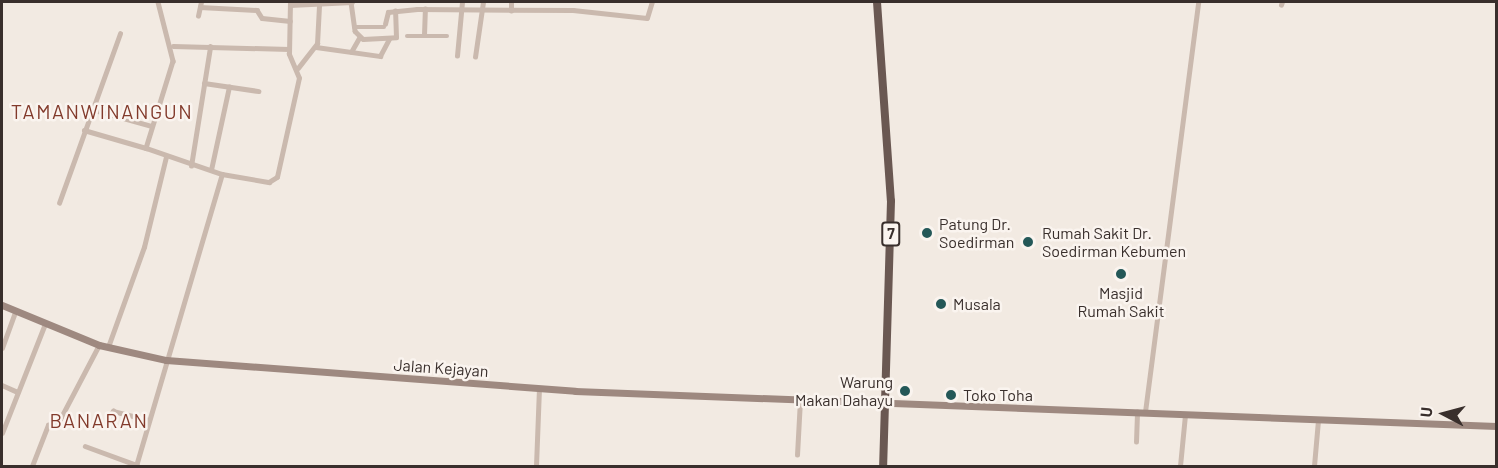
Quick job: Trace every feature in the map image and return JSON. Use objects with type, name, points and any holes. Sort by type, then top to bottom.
[{"type":"highway","name":"7","points":[[877,2],[891,201],[888,402],[884,466]]},
{"type":"main road","name":"Jalan Kejayan","points":[[2,306],[99,345],[166,360],[539,389],[1497,426]]},
{"type":"street","points":[[146,148],[168,82],[173,46],[158,2]]},
{"type":"street","points":[[298,68],[289,49],[290,3],[319,6],[352,2],[354,27],[359,38]]},
{"type":"street","points":[[406,2],[407,9]]},
{"type":"street","points":[[432,9],[433,2]]},
{"type":"street","points":[[457,56],[462,2]]},
{"type":"street","points":[[475,57],[483,2]]},
{"type":"street","points":[[511,11],[512,2]]},
{"type":"street","points":[[573,10],[574,2]]},
{"type":"street","points":[[354,27],[384,26],[386,14],[407,9],[483,12],[573,10],[647,18],[652,2]]},
{"type":"street","points":[[1145,412],[1198,2]]},
{"type":"street","points":[[198,16],[200,4],[257,10],[262,18],[290,21]]},
{"type":"street","points":[[84,130],[146,148],[191,166],[222,174],[274,181],[298,68],[316,47],[319,6]]},
{"type":"street","points":[[424,35],[425,9]]},
{"type":"street","points":[[359,38],[372,40],[396,37],[395,11]]},
{"type":"street","points":[[372,40],[373,28]]},
{"type":"street","points":[[59,203],[91,109],[120,34]]},
{"type":"street","points":[[407,36],[447,36]]},
{"type":"street","points":[[351,52],[359,38]]},
{"type":"street","points":[[316,47],[383,55],[389,39]]},
{"type":"street","points":[[173,46],[289,49]]},
{"type":"street","points":[[191,166],[210,47]]},
{"type":"street","points":[[204,83],[258,91]]},
{"type":"street","points":[[211,170],[230,87]]},
{"type":"street","points":[[91,109],[152,126]]},
{"type":"street","points":[[108,347],[144,248],[166,157]]},
{"type":"street","points":[[85,446],[136,466],[222,174]]},
{"type":"street","points":[[2,348],[15,312]]},
{"type":"street","points":[[2,433],[45,324]]},
{"type":"street","points":[[32,466],[48,425],[58,423],[99,345]]},
{"type":"street","points":[[2,385],[18,392]]},
{"type":"street","points":[[536,466],[539,389]]},
{"type":"street","points":[[796,455],[800,399]]},
{"type":"street","points":[[108,417],[113,411],[148,420]]},
{"type":"street","points":[[1136,442],[1137,412]]},
{"type":"street","points":[[1180,466],[1185,415]]},
{"type":"street","points":[[1314,466],[1318,420]]},
{"type":"place","name":"Patung Dr. Soedirman","points":[[927,233]]},
{"type":"place","name":"Rumah Sakit Dr. Soedirman Kebumen","points":[[1028,242]]},
{"type":"place","name":"Masjid Rumah Sakit","points":[[1121,274]]},
{"type":"place","name":"Musala","points":[[941,304]]},
{"type":"place","name":"Warung Makan Dahayu","points":[[905,391]]},
{"type":"place","name":"Toko Toha","points":[[951,395]]},
{"type":"district","name":"TAMANWINANGUN","points":[[102,111]]},
{"type":"district","name":"BANARAN","points":[[99,420]]}]
